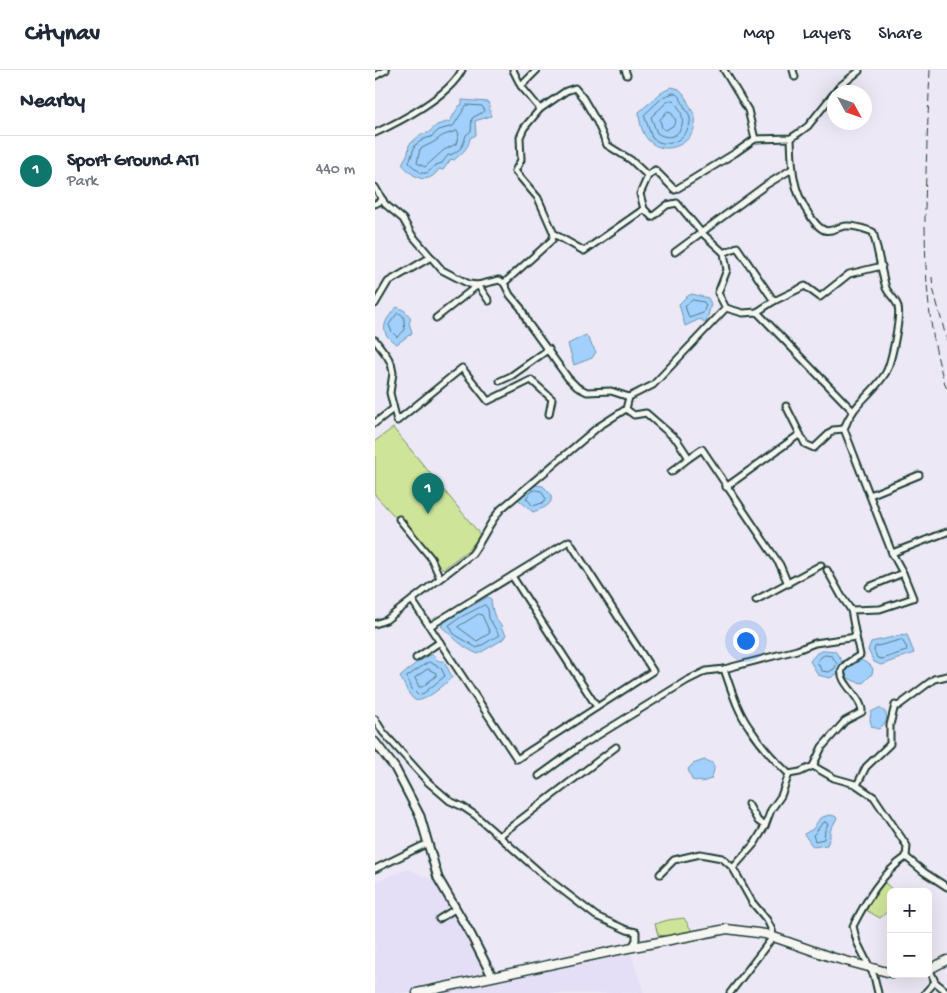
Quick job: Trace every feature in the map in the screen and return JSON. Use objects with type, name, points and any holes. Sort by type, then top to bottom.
[{"type":"main road","points":[[417,993],[632,947],[727,929],[765,934],[887,972]]},
{"type":"main road","points":[[932,968],[947,960]]},
{"type":"street","points":[[375,76],[386,70]]},
{"type":"street","points":[[375,133],[430,103],[456,79],[462,70]]},
{"type":"street","points":[[513,70],[521,86],[540,109]]},
{"type":"street","points":[[521,86],[537,70]]},
{"type":"street","points":[[724,70],[748,110],[755,139]]},
{"type":"street","points":[[793,70],[795,78]]},
{"type":"street","points":[[859,71],[839,87],[808,126],[791,138],[755,139],[675,190],[655,170],[648,176],[640,194],[644,209],[652,217],[667,205],[677,203],[701,232],[724,253],[727,270],[718,293],[726,308],[743,313],[757,312],[774,301],[805,286],[820,297],[849,274],[881,266]]},
{"type":"street","points":[[644,209],[584,251],[554,234],[538,198],[515,171],[521,160],[520,137],[524,128],[540,109],[567,91],[575,88],[597,122],[607,146],[631,160],[648,176]]},
{"type":"street","points":[[791,138],[792,169],[800,201],[817,226],[825,231],[843,226],[854,226],[873,232],[887,290],[898,307],[896,336],[890,365],[885,374],[857,404],[844,429],[892,552],[913,598],[880,609],[851,610]]},
{"type":"street","points":[[675,252],[766,185],[792,169]]},
{"type":"street","points":[[375,187],[383,200],[403,219],[412,235],[442,270],[469,284],[478,285],[499,280],[504,283],[510,295],[521,308],[528,323],[549,349],[568,378],[577,387],[587,392],[611,391],[629,397],[653,385],[726,308]]},
{"type":"street","points":[[375,204],[383,200]]},
{"type":"street","points":[[504,283],[545,247],[552,240],[554,234]]},
{"type":"street","points":[[724,253],[737,247],[774,301]]},
{"type":"street","points":[[375,304],[388,282],[431,256]]},
{"type":"street","points":[[478,285],[489,301]]},
{"type":"street","points":[[436,318],[478,285]]},
{"type":"street","points":[[757,312],[853,410]]},
{"type":"street","points":[[375,340],[391,363],[393,372],[390,393],[397,420],[462,368],[488,401],[531,380],[552,399],[549,414]]},
{"type":"street","points":[[500,381],[511,376],[549,349]]},
{"type":"street","points":[[375,624],[386,620],[472,554],[480,543],[491,520],[501,509],[598,427],[626,409],[629,397]]},
{"type":"street","points":[[786,406],[805,444],[814,448],[833,430],[844,429]]},
{"type":"street","points":[[375,423],[393,409]]},
{"type":"street","points":[[626,409],[634,415],[646,413],[677,440],[689,458]]},
{"type":"street","points":[[726,487],[800,434]]},
{"type":"street","points":[[671,472],[702,449],[779,565],[788,584]]},
{"type":"street","points":[[870,495],[919,475]]},
{"type":"street","points":[[399,519],[431,558],[440,578]]},
{"type":"street","points":[[892,552],[947,532]]},
{"type":"street","points":[[412,600],[517,759],[653,671],[569,541],[430,626]]},
{"type":"street","points":[[756,600],[821,565]]},
{"type":"street","points":[[789,774],[800,772],[813,766],[822,747],[845,721],[862,712],[859,702],[846,684],[841,673],[846,665],[860,655],[851,610],[841,597],[827,570]]},
{"type":"street","points":[[869,588],[903,573]]},
{"type":"street","points":[[511,576],[597,707]]},
{"type":"street","points":[[539,776],[579,747],[686,681],[706,671],[723,670],[797,650],[815,643],[856,637]]},
{"type":"street","points":[[416,658],[440,642]]},
{"type":"street","points":[[723,670],[749,728],[767,749],[768,755],[789,774]]},
{"type":"street","points":[[857,785],[866,767],[890,744],[890,725],[895,705],[898,706],[934,679],[947,676]]},
{"type":"street","points":[[375,719],[383,732],[429,782],[450,801],[463,807],[544,876],[596,916],[618,927],[636,932],[636,940],[632,947]]},
{"type":"street","points":[[375,742],[395,768],[420,816],[439,878],[492,976]]},
{"type":"street","points":[[499,836],[616,747]]},
{"type":"street","points":[[813,766],[835,778],[857,785],[874,797],[907,846],[906,857],[883,878],[865,903],[853,926],[857,942],[870,968],[878,993]]},
{"type":"street","points":[[733,868],[755,843],[765,826],[771,810],[781,796],[789,774]]},
{"type":"street","points":[[748,804],[758,821],[765,826]]},
{"type":"street","points":[[375,869],[428,843]]},
{"type":"street","points":[[660,874],[675,860],[700,854],[722,858],[733,868],[752,902],[767,920],[773,937],[730,993]]},
{"type":"street","points":[[906,857],[947,887]]},
{"type":"street","points":[[439,919],[455,909]]},
{"type":"street","points":[[932,976],[935,982],[947,992]]},
{"type":"street","points":[[925,993],[935,982]]},
{"type":"shaded area","points":[[408,869],[437,882],[461,917],[495,982],[631,954],[644,993],[375,993],[375,882]]},
{"type":"green space","points":[[393,428],[479,533],[480,537],[468,550],[443,569],[375,495],[375,441]]},
{"type":"green space","points":[[884,882],[891,888],[887,888],[887,912],[880,918],[864,909]]},
{"type":"green space","points":[[684,918],[692,931],[672,937],[658,935],[655,924]]},
{"type":"water","points":[[672,87],[679,89],[684,94],[695,117],[694,129],[689,138],[680,145],[670,148],[659,147],[649,141],[642,130],[639,112],[661,93]]},
{"type":"water","points":[[462,100],[488,102],[491,116],[475,121],[476,135],[470,138],[465,150],[454,160],[451,159],[443,170],[439,169],[430,178],[425,179],[415,176],[402,164],[408,153],[409,145],[421,134],[428,133],[437,125],[450,121],[459,106],[462,105]]},
{"type":"water","points":[[692,294],[708,298],[711,304],[706,323],[700,319],[685,326],[679,304]]},
{"type":"water","points":[[397,307],[405,311],[411,318],[409,323],[412,332],[410,336],[397,344],[387,335],[385,326]]},
{"type":"water","points":[[586,335],[596,352],[592,358],[574,365],[568,344]]},
{"type":"water","points":[[530,486],[543,486],[551,499],[548,505],[533,512],[518,498]]},
{"type":"water","points":[[488,597],[491,599],[495,617],[506,635],[502,640],[478,654],[463,645],[441,626],[447,619]]},
{"type":"water","points":[[907,635],[914,653],[881,665],[874,662],[868,650],[871,642]]},
{"type":"water","points":[[825,650],[835,651],[843,663],[838,673],[830,678],[818,675],[810,661],[817,653]]},
{"type":"water","points":[[432,654],[438,661],[444,661],[452,677],[429,696],[415,700],[400,677],[415,664]]},
{"type":"water","points":[[861,660],[873,669],[872,674],[863,683],[845,676],[846,669]]},
{"type":"water","points":[[879,708],[885,712],[887,717],[885,723],[879,729],[872,727],[870,720],[871,712]]},
{"type":"water","points":[[704,760],[711,762],[714,766],[711,779],[702,782],[692,780],[688,769],[693,764]]},
{"type":"water","points":[[829,815],[837,818],[830,831],[827,845],[813,847],[804,834],[813,829],[820,818]]},
{"type":"railway","points":[[930,70],[925,210],[927,279],[931,324],[940,368],[947,390]]},
{"type":"railway","points":[[932,277],[933,288],[947,341]]},
{"type":"place","name":"Sport Ground ATI","points":[[428,514]]}]
